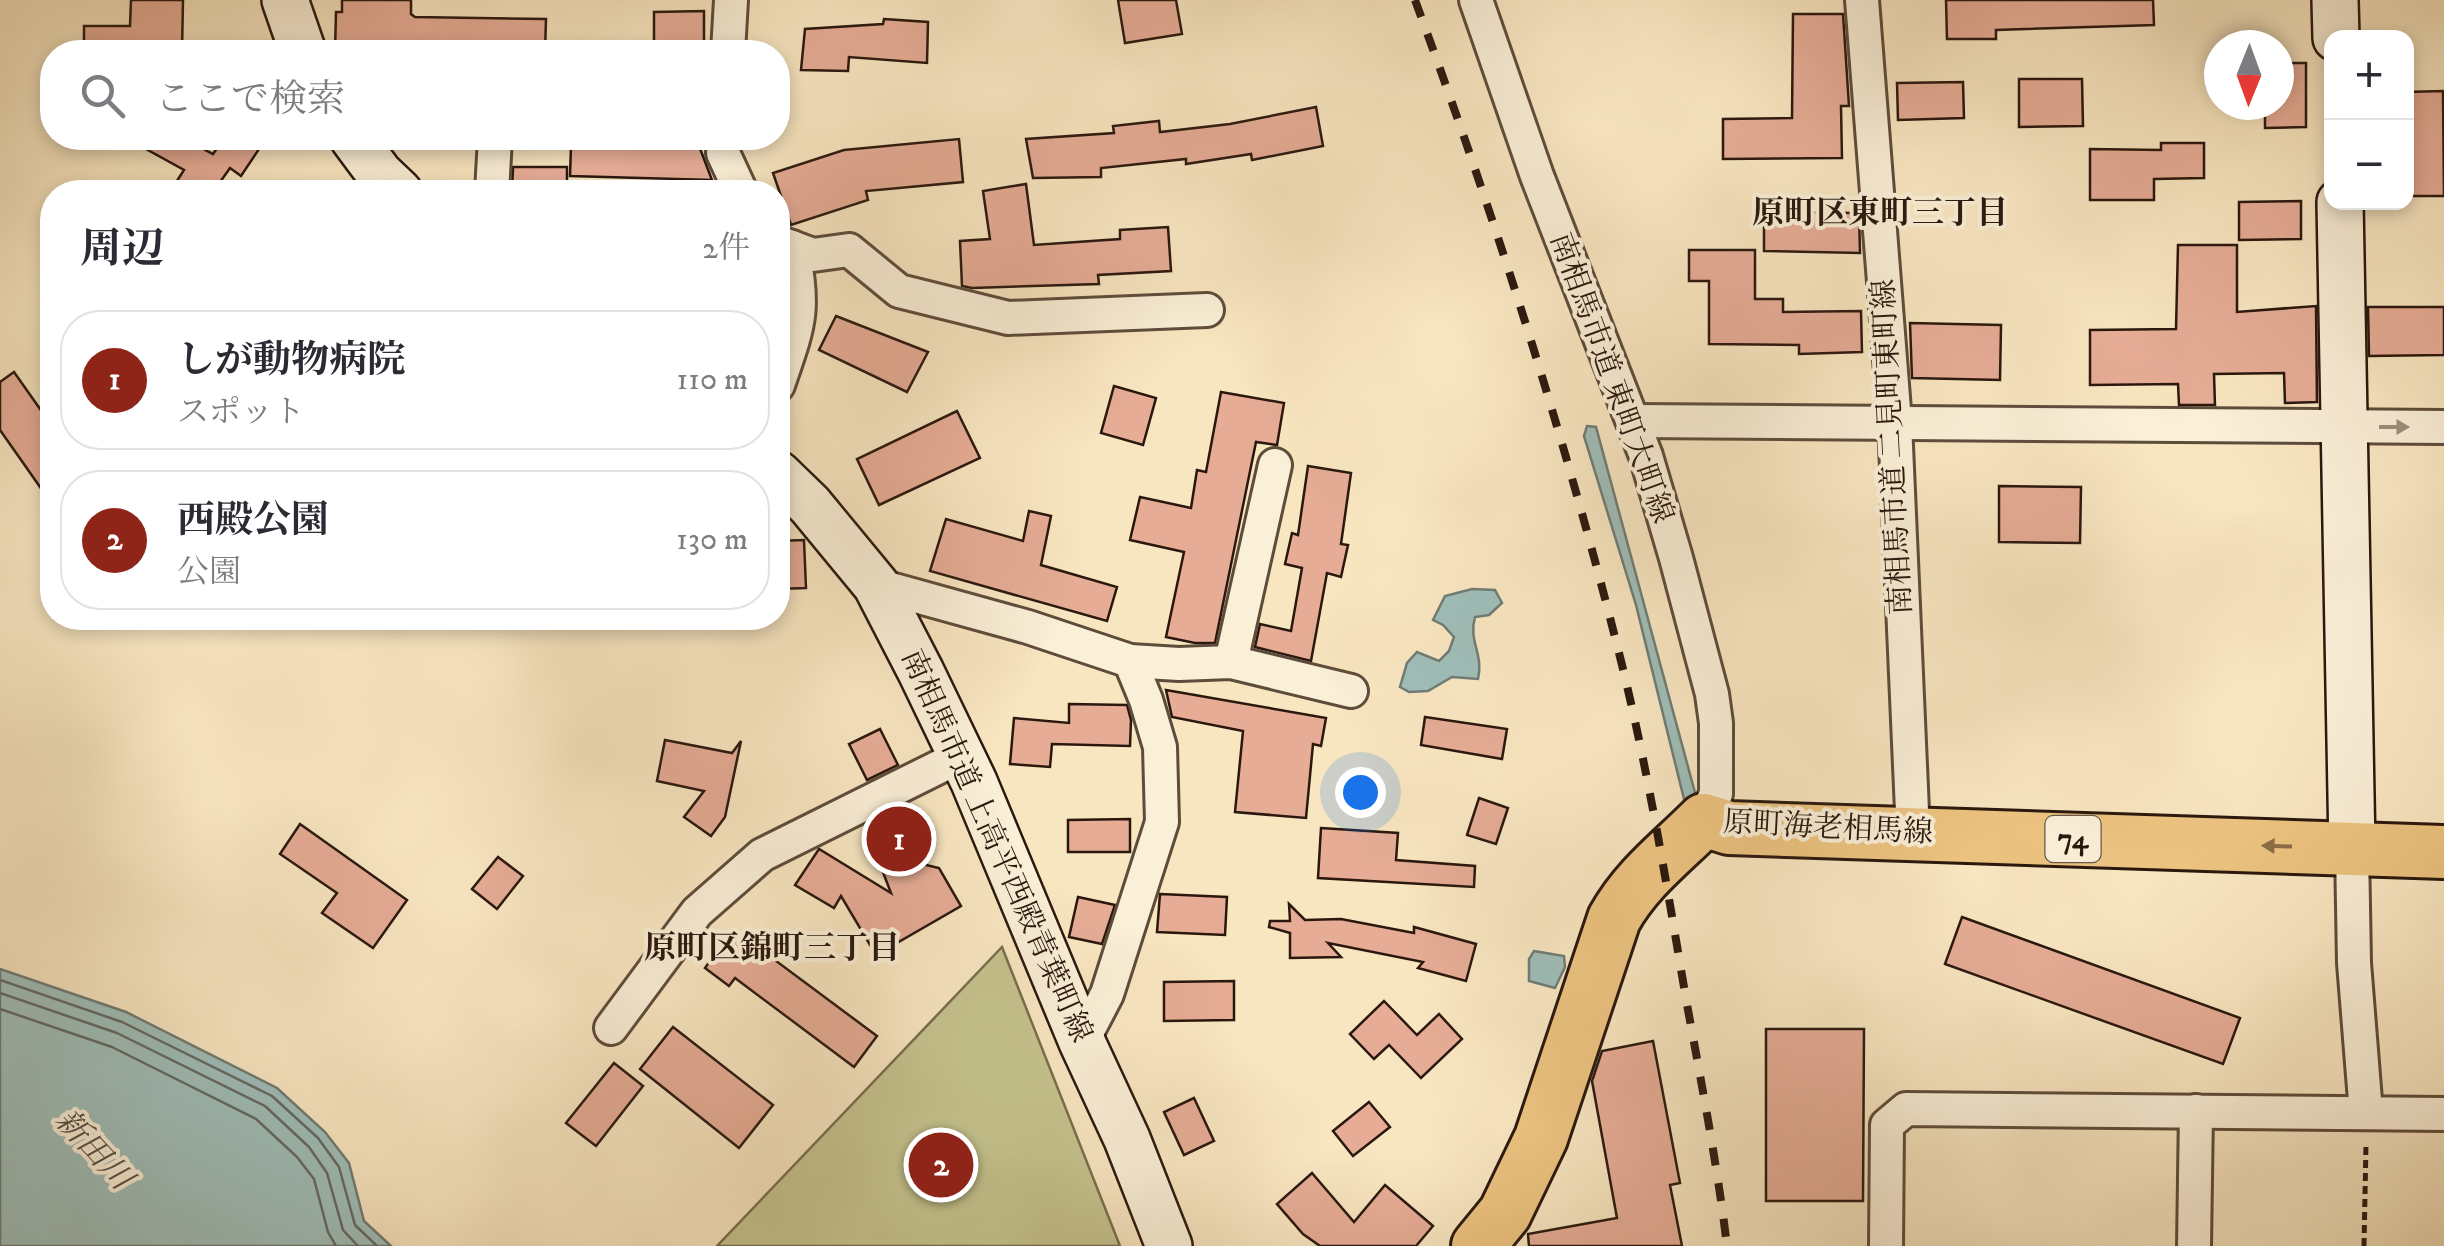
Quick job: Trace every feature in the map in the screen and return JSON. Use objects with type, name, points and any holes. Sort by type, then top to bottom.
[{"type":"main road","name":"原町海老相馬線","points":[[1481,1245],[1514,1196],[1541,1138],[1614,920],[1629,892],[1704,820],[1730,828],[2444,852]]},
{"type":"street","points":[[285,0],[298,40]]},
{"type":"street","points":[[729,40],[731,0]]},
{"type":"street","name":"南相馬市道 東町大町線","points":[[1476,0],[1548,206],[1634,422],[1676,558],[1712,694],[1716,724],[1716,794],[1704,820]]},
{"type":"street","name":"南相馬市道 二見町東町線","points":[[1862,0],[1895,422],[1912,834]]},
{"type":"street","points":[[2335,0],[2336,30]]},
{"type":"street","points":[[362,150],[386,180]]},
{"type":"street","points":[[493,180],[494,150]]},
{"type":"street","points":[[723,150],[735,180]]},
{"type":"street","points":[[2340,210],[2354,963],[2366,1113]]},
{"type":"street","points":[[790,247],[812,255],[849,250],[900,291],[1008,318],[1207,310]]},
{"type":"street","points":[[790,260],[801,293],[801,314],[790,348]]},
{"type":"street","points":[[1634,422],[2444,427]]},
{"type":"street","points":[[1232,662],[1275,465]]},
{"type":"street","name":"南相馬市道 上高平西殿青葉町線","points":[[790,486],[876,584],[921,672],[974,782],[1169,1246]]},
{"type":"street","points":[[876,584],[1130,660],[1179,664],[1232,662],[1351,691]]},
{"type":"street","points":[[1082,1042],[1107,994],[1162,822],[1160,747],[1130,660]]},
{"type":"street","points":[[611,1028],[697,912],[762,855],[960,758]]},
{"type":"street","points":[[1886,1246],[1887,1125],[1906,1109],[2444,1114]]},
{"type":"street","points":[[2194,1246],[2196,1111]]},
{"type":"path","points":[[2364,1246],[2366,1113]]},
{"type":"shaded area","points":[[1002,947],[1120,1246],[717,1246]]},
{"type":"water","points":[[1587,426],[1596,427],[1697,800],[1685,803],[1636,605],[1584,436]]},
{"type":"water","points":[[1472,589],[1495,590],[1502,603],[1489,615],[1475,617],[1478,679],[1452,677],[1428,691],[1409,692],[1400,687],[1407,663],[1417,652],[1439,661],[1449,651],[1454,637],[1433,620],[1445,596]]},
{"type":"water","points":[[1534,951],[1564,956],[1565,967],[1555,988],[1529,981],[1529,959]]},
{"type":"water","name":"新田川","points":[[0,969],[126,1012],[277,1088],[325,1132],[349,1163],[364,1221],[391,1246],[0,1246]]},
{"type":"building","points":[[131,0],[183,0],[182,40],[84,40],[84,26],[130,26]]},
{"type":"building","points":[[342,0],[411,0],[411,14],[415,17],[546,19],[545,40],[335,40],[336,12],[342,12]]},
{"type":"building","points":[[1118,0],[1176,0],[1182,34],[1125,43]]},
{"type":"building","points":[[1946,0],[2153,0],[2154,25],[1996,30],[1996,39],[1947,39]]},
{"type":"building","points":[[704,11],[704,40],[654,40],[654,12]]},
{"type":"building","points":[[1793,14],[1843,14],[1849,106],[1841,106],[1842,158],[1723,159],[1723,119],[1792,118]]},
{"type":"building","points":[[884,19],[928,22],[927,63],[849,57],[848,71],[801,70],[805,29],[883,24]]},
{"type":"building","points":[[2294,63],[2306,63],[2306,127],[2265,128],[2265,120],[2294,120]]},
{"type":"building","points":[[2019,79],[2082,79],[2083,126],[2019,127]]},
{"type":"building","points":[[1963,82],[1964,118],[1898,120],[1897,83]]},
{"type":"building","points":[[2443,91],[2444,196],[2414,196],[2414,92]]},
{"type":"building","points":[[1316,107],[1323,146],[1252,160],[1251,154],[1186,164],[1186,159],[1101,168],[1101,177],[1033,178],[1026,139],[1114,133],[1113,126],[1159,121],[1160,132],[1230,124]]},
{"type":"building","points":[[959,139],[963,182],[866,191],[868,200],[791,225],[790,180],[775,180],[773,173],[844,150]]},
{"type":"building","points":[[2161,143],[2204,143],[2204,178],[2154,179],[2154,200],[2090,200],[2090,149],[2161,150]]},
{"type":"building","points":[[148,150],[206,150],[213,154],[216,150],[258,150],[241,176],[230,168],[222,180],[178,180],[184,170]]},
{"type":"building","points":[[571,150],[701,150],[712,180],[570,176]]},
{"type":"building","points":[[513,167],[567,167],[567,180],[512,180]]},
{"type":"building","points":[[1026,184],[1034,245],[1120,239],[1120,230],[1168,227],[1171,271],[1098,275],[1099,284],[962,286],[960,241],[990,239],[983,191]]},
{"type":"building","points":[[2301,201],[2301,239],[2239,240],[2239,202]]},
{"type":"building","points":[[1764,212],[1859,213],[1860,253],[1764,251]]},
{"type":"building","points":[[2178,245],[2237,245],[2237,312],[2316,306],[2317,402],[2285,403],[2284,373],[2214,374],[2215,405],[2179,405],[2178,384],[2090,385],[2090,330],[2176,329]]},
{"type":"building","points":[[1689,250],[1755,250],[1755,299],[1783,299],[1783,312],[1861,311],[1862,352],[1799,354],[1799,345],[1709,344],[1709,281],[1689,281]]},
{"type":"building","points":[[2368,307],[2444,307],[2444,355],[2369,356]]},
{"type":"building","points":[[836,316],[928,352],[907,392],[819,350]]},
{"type":"building","points":[[1910,323],[2001,325],[2000,380],[1912,378]]},
{"type":"building","points":[[14,372],[40,409],[40,487],[0,430],[0,382]]},
{"type":"building","points":[[1114,386],[1156,398],[1143,445],[1101,433]]},
{"type":"building","points":[[1221,392],[1284,403],[1277,445],[1256,442],[1215,643],[1195,643],[1166,637],[1184,552],[1130,540],[1140,497],[1191,508],[1197,470],[1206,472]]},
{"type":"building","points":[[957,411],[980,458],[879,505],[857,459]]},
{"type":"building","points":[[1308,466],[1351,473],[1341,544],[1348,545],[1341,577],[1327,573],[1311,661],[1255,647],[1260,624],[1291,631],[1302,568],[1285,564],[1292,533],[1298,535]]},
{"type":"building","points":[[1999,486],[2081,487],[2080,543],[1999,542]]},
{"type":"building","points":[[1029,511],[1051,516],[1041,565],[1117,587],[1107,621],[930,571],[946,519],[1023,541]]},
{"type":"building","points":[[804,540],[806,588],[790,589],[790,541]]},
{"type":"building","points":[[1166,690],[1326,718],[1321,746],[1313,744],[1306,818],[1235,812],[1243,731],[1172,717]]},
{"type":"building","points":[[1069,704],[1127,705],[1130,746],[1052,744],[1050,767],[1010,764],[1014,718],[1069,723]]},
{"type":"building","points":[[1425,717],[1507,729],[1502,759],[1421,745]]},
{"type":"building","points":[[880,729],[898,765],[867,780],[849,744]]},
{"type":"building","points":[[665,740],[732,753],[741,741],[725,817],[711,836],[684,817],[704,791],[657,781]]},
{"type":"building","points":[[1479,798],[1508,808],[1496,844],[1467,835]]},
{"type":"building","points":[[916,810],[932,853],[923,853],[922,864],[939,868],[961,906],[876,955],[841,896],[834,908],[795,885],[819,849],[891,893],[866,828]]},
{"type":"building","points":[[1130,819],[1130,852],[1068,852],[1068,820]]},
{"type":"building","points":[[300,824],[407,900],[373,948],[322,913],[337,893],[280,854]]},
{"type":"building","points":[[1321,828],[1398,833],[1396,860],[1475,866],[1474,887],[1318,878]]},
{"type":"building","points":[[498,857],[523,876],[497,909],[472,889]]},
{"type":"building","points":[[1160,894],[1227,897],[1225,935],[1157,932]]},
{"type":"building","points":[[1078,897],[1115,905],[1102,944],[1069,937]]},
{"type":"building","points":[[1289,904],[1305,920],[1341,919],[1414,933],[1414,927],[1476,944],[1466,981],[1418,968],[1423,962],[1328,943],[1341,957],[1290,958],[1290,933],[1269,927],[1270,921],[1290,921]]},
{"type":"building","points":[[1962,917],[2240,1018],[2223,1064],[1945,964]]},
{"type":"building","points":[[733,929],[877,1036],[854,1067],[735,978],[729,986],[705,968]]},
{"type":"building","points":[[1234,981],[1234,1020],[1164,1021],[1164,982]]},
{"type":"building","points":[[1384,1001],[1417,1035],[1439,1014],[1462,1039],[1421,1078],[1389,1045],[1374,1059],[1350,1034]]},
{"type":"building","points":[[673,1027],[773,1105],[739,1148],[640,1069]]},
{"type":"building","points":[[1766,1029],[1864,1029],[1863,1201],[1766,1201]]},
{"type":"building","points":[[1653,1041],[1680,1183],[1670,1185],[1682,1246],[1529,1246],[1528,1234],[1617,1218],[1592,1081],[1602,1051]]},
{"type":"building","points":[[614,1063],[643,1086],[596,1146],[566,1123]]},
{"type":"building","points":[[1194,1098],[1214,1141],[1184,1155],[1164,1112]]},
{"type":"building","points":[[1369,1102],[1390,1127],[1353,1156],[1333,1131]]},
{"type":"building","points":[[1312,1173],[1354,1222],[1385,1185],[1433,1226],[1416,1246],[1320,1246],[1303,1234],[1277,1204]]},
{"type":"railway","points":[[1415,0],[1528,330],[1622,665],[1657,831],[1727,1246]]},
{"type":"place","name":"しが動物病院","points":[[899,839]]},
{"type":"place","name":"西殿公園","points":[[941,1165]]},
{"type":"district","name":"原町区東町三丁目","points":[[1880,214]]},
{"type":"district","name":"原町区錦町三丁目","points":[[772,949]]}]
